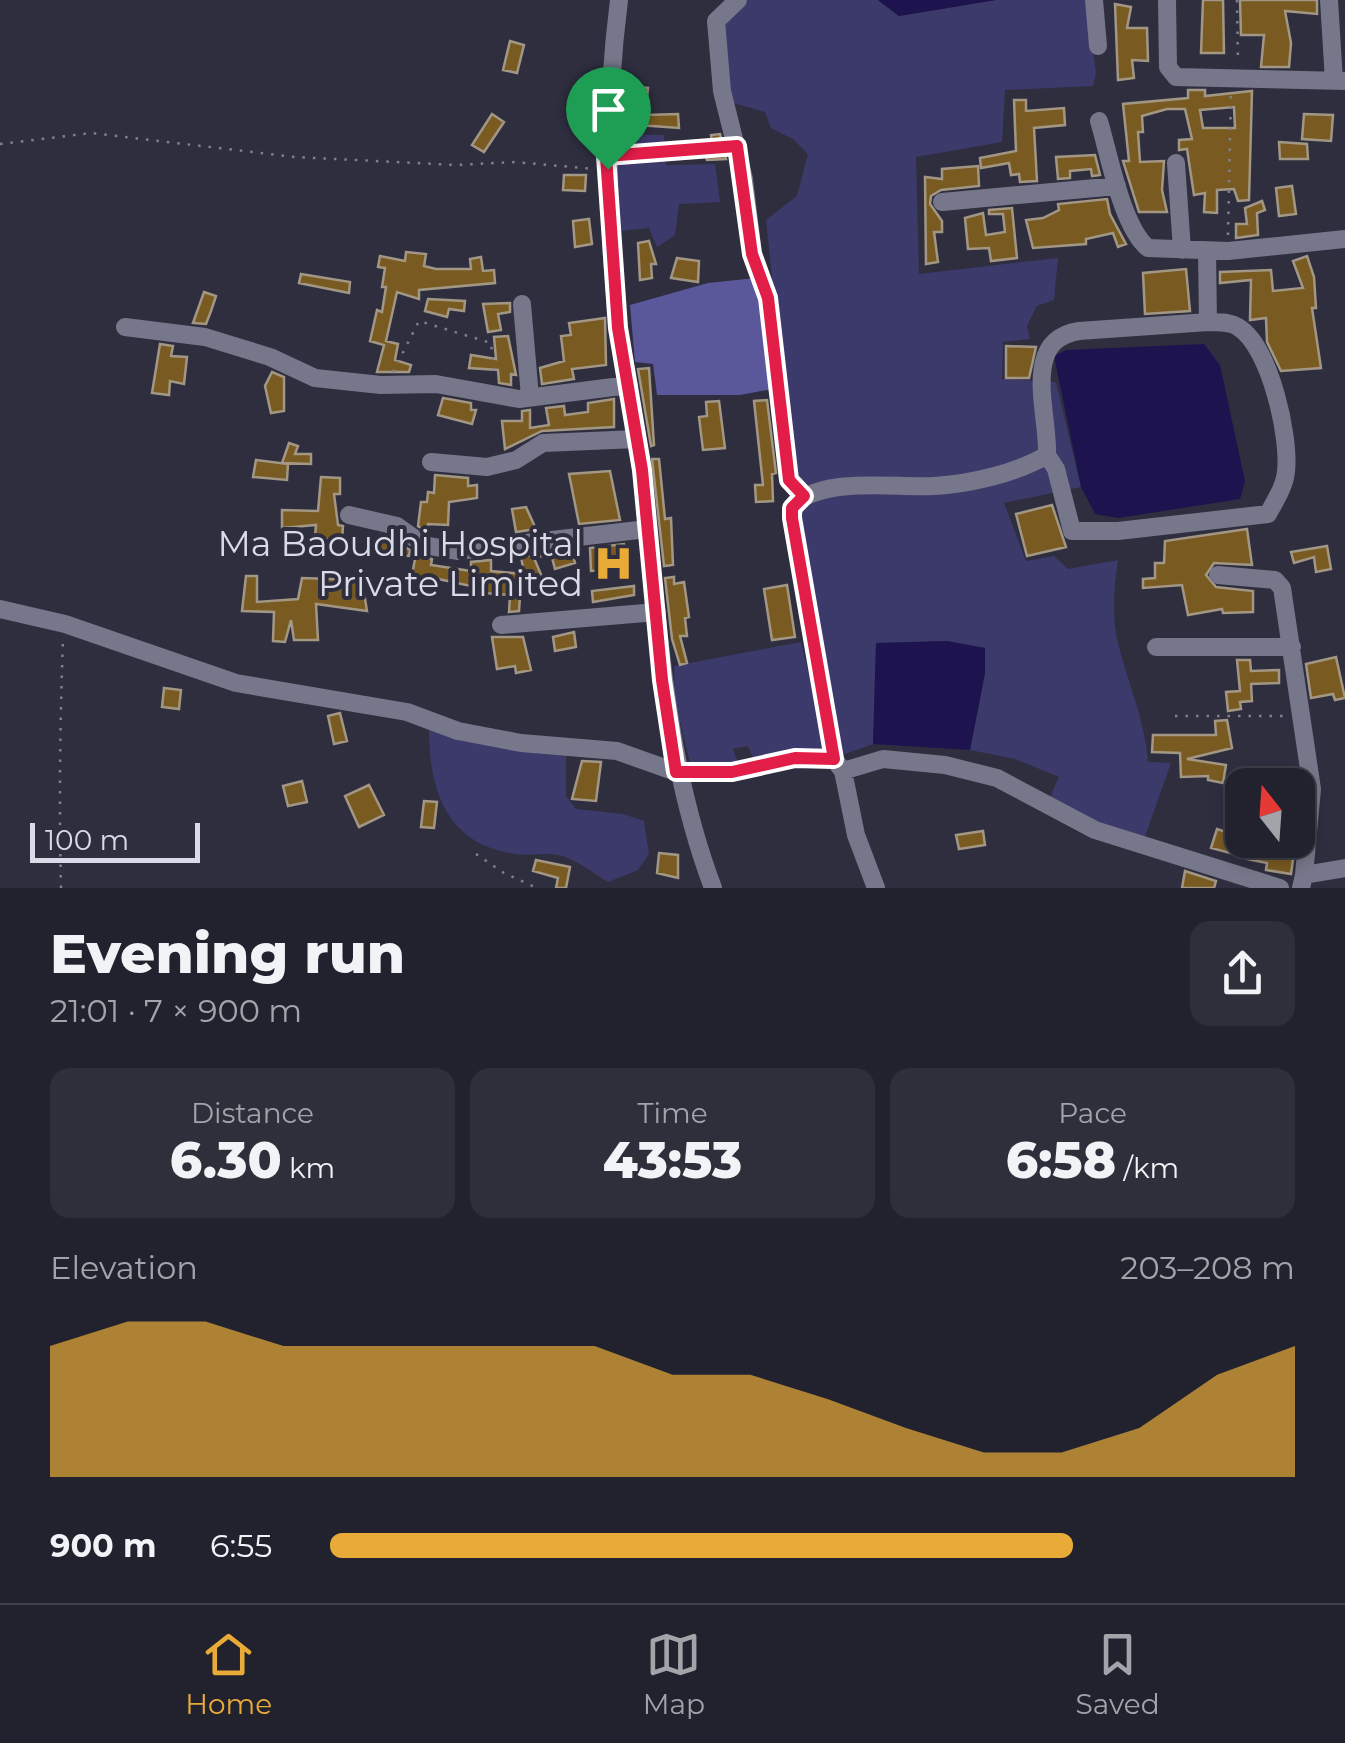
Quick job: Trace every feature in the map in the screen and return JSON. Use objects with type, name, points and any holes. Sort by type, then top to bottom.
[{"type":"street","points":[[619,0],[607,163],[618,328],[630,385],[676,772],[712,888]]},
{"type":"street","points":[[738,0],[716,22],[714,36],[722,91],[737,146],[752,254],[768,298],[789,480],[804,496]]},
{"type":"street","points":[[1094,0],[1098,46]]},
{"type":"street","points":[[1167,0],[1169,72],[1182,78],[1340,81],[1328,0]]},
{"type":"street","points":[[1099,121],[1117,186],[1143,244],[1228,251],[1345,239]]},
{"type":"street","points":[[1176,163],[1182,250]]},
{"type":"street","points":[[942,202],[1117,186]]},
{"type":"street","points":[[1207,250],[1208,322]]},
{"type":"street","points":[[522,304],[530,398]]},
{"type":"street","points":[[1208,322],[1231,323],[1246,332],[1273,386],[1286,444],[1286,474],[1268,514],[1118,531],[1072,531],[1056,469],[1047,455],[1044,354],[1060,336],[1208,322]]},
{"type":"street","points":[[125,327],[205,337],[270,357],[315,378],[390,385],[436,384],[530,398],[630,385]]},
{"type":"street","points":[[431,462],[487,467],[516,460],[542,443],[637,439]]},
{"type":"street","points":[[876,888],[856,836],[838,765],[792,508],[804,496],[852,487],[940,486],[1022,468],[1047,455]]},
{"type":"street","points":[[349,515],[397,526],[424,545],[458,551],[647,529]]},
{"type":"street","points":[[1218,574],[1280,584],[1313,805],[1302,881],[1345,868]]},
{"type":"street","points":[[0,609],[72,626],[236,683],[407,712],[458,731],[521,743],[618,751],[676,772],[732,772],[795,758],[838,765],[883,759],[946,765],[997,778],[1095,830],[1280,888]]},
{"type":"street","points":[[501,625],[657,612]]},
{"type":"street","points":[[1156,647],[1292,647]]},
{"type":"path","points":[[1228,251],[1237,0]]},
{"type":"path","points":[[0,144],[91,133],[313,158],[456,165],[498,161],[607,163],[737,146]]},
{"type":"path","points":[[390,385],[396,360],[419,321],[491,343],[496,395]]},
{"type":"path","points":[[61,888],[58,714],[65,665],[62,641],[72,626]]},
{"type":"path","points":[[1175,716],[1298,716]]},
{"type":"path","points":[[476,854],[537,888]]},
{"type":"shaded area","points":[[748,0],[878,0],[899,16],[996,0],[1086,0],[1096,73],[1093,86],[1005,90],[1002,142],[916,157],[919,274],[1058,258],[1054,300],[1037,306],[1027,326],[1030,339],[1003,342],[1002,379],[1056,382],[1081,487],[1004,503],[1026,561],[1054,556],[1068,569],[1118,560],[1116,636],[1140,718],[1148,762],[1171,763],[1143,842],[1047,804],[1059,777],[1015,759],[970,750],[985,673],[985,648],[947,641],[876,643],[873,744],[845,754],[833,751],[798,525],[766,220],[797,196],[808,154],[793,139],[771,128],[765,112],[730,102],[722,33],[735,11]]},
{"type":"shaded area","points":[[878,0],[996,0],[899,16]]},
{"type":"shaded area","points":[[616,134],[664,135],[666,165],[715,164],[720,202],[679,204],[675,235],[657,247],[649,228],[620,231]]},
{"type":"shaded area","points":[[756,278],[771,323],[772,389],[740,395],[657,395],[653,364],[635,362],[630,305],[708,283]]},
{"type":"shaded area","points":[[1204,344],[1220,365],[1245,481],[1240,499],[1118,518],[1095,514],[1081,487],[1054,356],[1066,350]]},
{"type":"shaded area","points":[[947,641],[985,648],[985,673],[970,750],[873,744],[876,643]]},
{"type":"shaded area","points":[[801,642],[828,751],[754,760],[748,746],[733,749],[738,763],[690,763],[675,701],[674,666]]},
{"type":"shaded area","points":[[429,728],[566,751],[566,796],[576,809],[623,814],[644,821],[649,854],[638,870],[608,882],[561,856],[515,854],[472,838],[445,809],[437,791]]},
{"type":"building","points":[[1203,0],[1223,0],[1224,53],[1201,53]]},
{"type":"building","points":[[1240,0],[1317,0],[1317,14],[1285,11],[1291,43],[1289,67],[1261,67],[1264,35],[1241,35]]},
{"type":"building","points":[[1115,4],[1131,7],[1127,28],[1147,28],[1148,61],[1132,60],[1134,78],[1118,80]]},
{"type":"building","points":[[510,41],[524,45],[517,73],[503,70]]},
{"type":"building","points":[[625,86],[648,88],[645,115],[678,114],[679,128],[624,124]]},
{"type":"building","points":[[1188,90],[1205,90],[1205,96],[1252,91],[1249,200],[1238,201],[1234,189],[1217,190],[1217,213],[1204,212],[1205,193],[1194,195],[1187,149],[1179,150],[1179,140],[1192,139],[1185,109],[1167,109],[1142,116],[1143,132],[1138,132],[1140,162],[1164,161],[1162,190],[1167,212],[1139,212],[1123,161],[1129,161],[1123,104],[1188,98]],"holes":[[[1234,107],[1235,128],[1203,128],[1200,110]]]},
{"type":"building","points":[[1014,100],[1026,100],[1026,111],[1064,108],[1065,125],[1034,128],[1037,181],[1020,182],[1019,174],[1011,175],[1009,163],[981,168],[980,158],[1016,151]]},
{"type":"building","points":[[492,114],[504,122],[484,152],[472,145]]},
{"type":"building","points":[[1304,114],[1333,115],[1331,141],[1302,139]]},
{"type":"building","points":[[720,134],[726,159],[707,160],[705,152],[713,150],[711,135]]},
{"type":"building","points":[[1279,142],[1307,144],[1308,159],[1280,159]]},
{"type":"building","points":[[1095,155],[1100,175],[1092,176],[1091,169],[1070,171],[1070,178],[1058,179],[1056,157]]},
{"type":"building","points":[[978,166],[979,186],[941,190],[931,196],[930,204],[942,221],[942,232],[934,232],[938,262],[926,264],[925,177],[942,179],[942,169]]},
{"type":"building","points":[[564,175],[586,175],[585,191],[563,190]]},
{"type":"building","points":[[1292,186],[1296,214],[1279,216],[1276,188]]},
{"type":"building","points":[[1107,199],[1110,214],[1126,244],[1118,247],[1113,233],[1086,239],[1086,244],[1033,248],[1026,220],[1043,218],[1059,210],[1058,204]]},
{"type":"building","points":[[1262,201],[1265,210],[1257,213],[1258,235],[1236,238],[1236,224],[1247,224],[1245,208]]},
{"type":"building","points":[[1012,208],[1017,258],[991,261],[989,248],[968,249],[965,218],[983,213],[986,235],[1005,232],[1003,214],[989,214],[989,210]]},
{"type":"building","points":[[589,219],[592,244],[575,247],[573,221]]},
{"type":"building","points":[[649,241],[656,264],[651,264],[652,278],[640,280],[638,243]]},
{"type":"building","points":[[406,252],[426,254],[424,266],[436,269],[471,269],[470,259],[481,257],[483,271],[494,270],[495,283],[419,290],[419,299],[397,292],[386,341],[398,344],[395,360],[411,365],[409,372],[377,372],[384,345],[370,341],[377,310],[382,312],[386,287],[382,287],[385,268],[378,267],[380,256],[405,261]]},
{"type":"building","points":[[1307,256],[1314,277],[1316,308],[1312,308],[1321,368],[1281,371],[1267,342],[1266,318],[1250,320],[1251,280],[1220,283],[1220,272],[1271,270],[1273,291],[1303,288],[1293,261]]},
{"type":"building","points":[[677,258],[699,261],[698,282],[671,278]]},
{"type":"building","points":[[1186,269],[1190,311],[1145,314],[1143,273]]},
{"type":"building","points":[[301,274],[350,282],[349,293],[299,283]]},
{"type":"building","points":[[204,292],[216,296],[211,311],[206,324],[193,323]]},
{"type":"building","points":[[428,299],[465,301],[464,311],[449,309],[447,317],[425,311]]},
{"type":"building","points":[[510,303],[510,312],[498,314],[501,330],[488,332],[483,304]]},
{"type":"building","points":[[605,318],[606,365],[572,369],[574,379],[542,384],[540,368],[564,361],[561,336],[571,335],[569,323]]},
{"type":"building","points":[[508,336],[516,375],[511,374],[511,385],[499,383],[498,370],[469,368],[471,355],[496,359],[494,337]]},
{"type":"building","points":[[160,344],[173,346],[171,356],[187,357],[184,384],[170,381],[169,395],[152,393]]},
{"type":"building","points":[[1006,346],[1036,347],[1029,378],[1006,378]]},
{"type":"building","points":[[649,368],[654,445],[651,446],[638,369]]},
{"type":"building","points":[[272,372],[284,377],[284,411],[271,413],[265,386]]},
{"type":"building","points":[[443,398],[471,403],[471,410],[476,410],[472,424],[438,415]]},
{"type":"building","points":[[614,399],[614,427],[542,431],[505,449],[502,421],[522,421],[522,411],[530,410],[530,428],[549,425],[546,408],[564,406],[565,415],[588,412],[588,403]]},
{"type":"building","points":[[767,400],[776,473],[772,474],[773,501],[756,502],[755,485],[763,485],[754,401]]},
{"type":"building","points":[[719,401],[725,448],[703,450],[699,417],[707,416],[706,402]]},
{"type":"building","points":[[289,443],[298,446],[295,454],[311,454],[311,464],[282,463]]},
{"type":"building","points":[[652,459],[659,459],[665,519],[671,518],[673,565],[664,566]]},
{"type":"building","points":[[256,460],[288,464],[287,480],[253,477]]},
{"type":"building","points":[[610,471],[620,520],[579,524],[569,474]]},
{"type":"building","points":[[435,475],[468,478],[468,486],[477,485],[477,498],[449,502],[448,525],[428,524],[426,531],[418,526],[421,502],[427,502],[428,492],[434,493]]},
{"type":"building","points":[[321,477],[340,478],[340,494],[334,494],[338,525],[343,526],[342,541],[326,539],[326,547],[314,546],[316,525],[282,528],[282,510],[318,511]]},
{"type":"building","points":[[1052,505],[1066,547],[1027,556],[1016,514]]},
{"type":"building","points":[[526,507],[536,529],[516,532],[512,509]]},
{"type":"building","points":[[1247,529],[1252,565],[1214,563],[1206,575],[1216,587],[1253,591],[1253,612],[1223,613],[1222,609],[1188,615],[1182,585],[1143,588],[1143,579],[1155,578],[1155,563],[1164,563],[1165,541]]},
{"type":"building","points":[[381,535],[410,550],[409,556],[378,554]]},
{"type":"building","points":[[625,544],[619,547],[621,569],[591,571],[590,548]]},
{"type":"building","points":[[1327,546],[1331,569],[1316,572],[1314,557],[1294,563],[1291,552]]},
{"type":"building","points":[[572,552],[575,563],[555,569],[551,554],[534,558],[542,577],[521,582],[519,611],[509,612],[510,595],[471,592],[471,586],[429,577],[428,582],[411,580],[416,554],[432,559],[431,565],[471,571],[471,562],[491,560],[491,571],[524,574],[521,556]]},
{"type":"building","points":[[246,576],[257,576],[257,602],[298,599],[302,578],[362,580],[367,611],[316,604],[318,640],[294,640],[291,620],[285,642],[273,641],[274,612],[242,611]]},
{"type":"building","points":[[674,577],[674,584],[684,582],[689,617],[685,618],[687,636],[680,636],[687,663],[680,665],[672,639],[665,578]]},
{"type":"building","points":[[787,585],[795,637],[772,640],[764,589]]},
{"type":"building","points":[[634,586],[634,595],[593,602],[592,591]]},
{"type":"building","points":[[574,632],[576,647],[555,651],[553,637]]},
{"type":"building","points":[[492,637],[523,637],[531,670],[516,673],[515,666],[497,669]]},
{"type":"building","points":[[1336,657],[1345,698],[1335,700],[1333,694],[1311,698],[1306,664]]},
{"type":"building","points":[[1237,660],[1250,660],[1251,671],[1279,670],[1279,683],[1251,684],[1252,701],[1240,702],[1241,709],[1228,711],[1226,692],[1240,691]]},
{"type":"building","points":[[164,688],[181,690],[179,709],[162,707]]},
{"type":"building","points":[[340,713],[347,741],[334,744],[328,716]]},
{"type":"building","points":[[1227,720],[1232,748],[1187,759],[1226,765],[1223,783],[1208,780],[1208,776],[1181,777],[1180,753],[1152,752],[1153,735],[1216,735],[1215,721]]},
{"type":"building","points":[[582,761],[601,762],[596,801],[572,799]]},
{"type":"building","points":[[302,781],[307,802],[288,806],[283,786]]},
{"type":"building","points":[[369,785],[384,815],[359,827],[345,796]]},
{"type":"building","points":[[424,801],[437,802],[434,828],[421,827]]},
{"type":"building","points":[[1217,829],[1225,832],[1225,852],[1211,848]]},
{"type":"building","points":[[983,831],[985,845],[959,849],[956,835]]},
{"type":"building","points":[[659,853],[678,855],[678,878],[657,873]]},
{"type":"building","points":[[1293,858],[1291,874],[1266,870],[1267,863],[1247,859]]},
{"type":"building","points":[[536,860],[570,867],[566,888],[556,888],[558,878],[533,871]]},
{"type":"building","points":[[1185,871],[1216,881],[1214,888],[1182,888]]},
{"type":"place","name":"Ma Baoudhi Hospital Private Limited","points":[[613,564]]},
{"type":"route","points":[[737,146],[752,254],[768,298],[789,480],[791,487],[804,496],[792,508],[792,518],[834,759],[795,758],[732,772],[676,772],[662,680],[642,470],[618,328],[608,169],[606,156],[737,146]]}]
